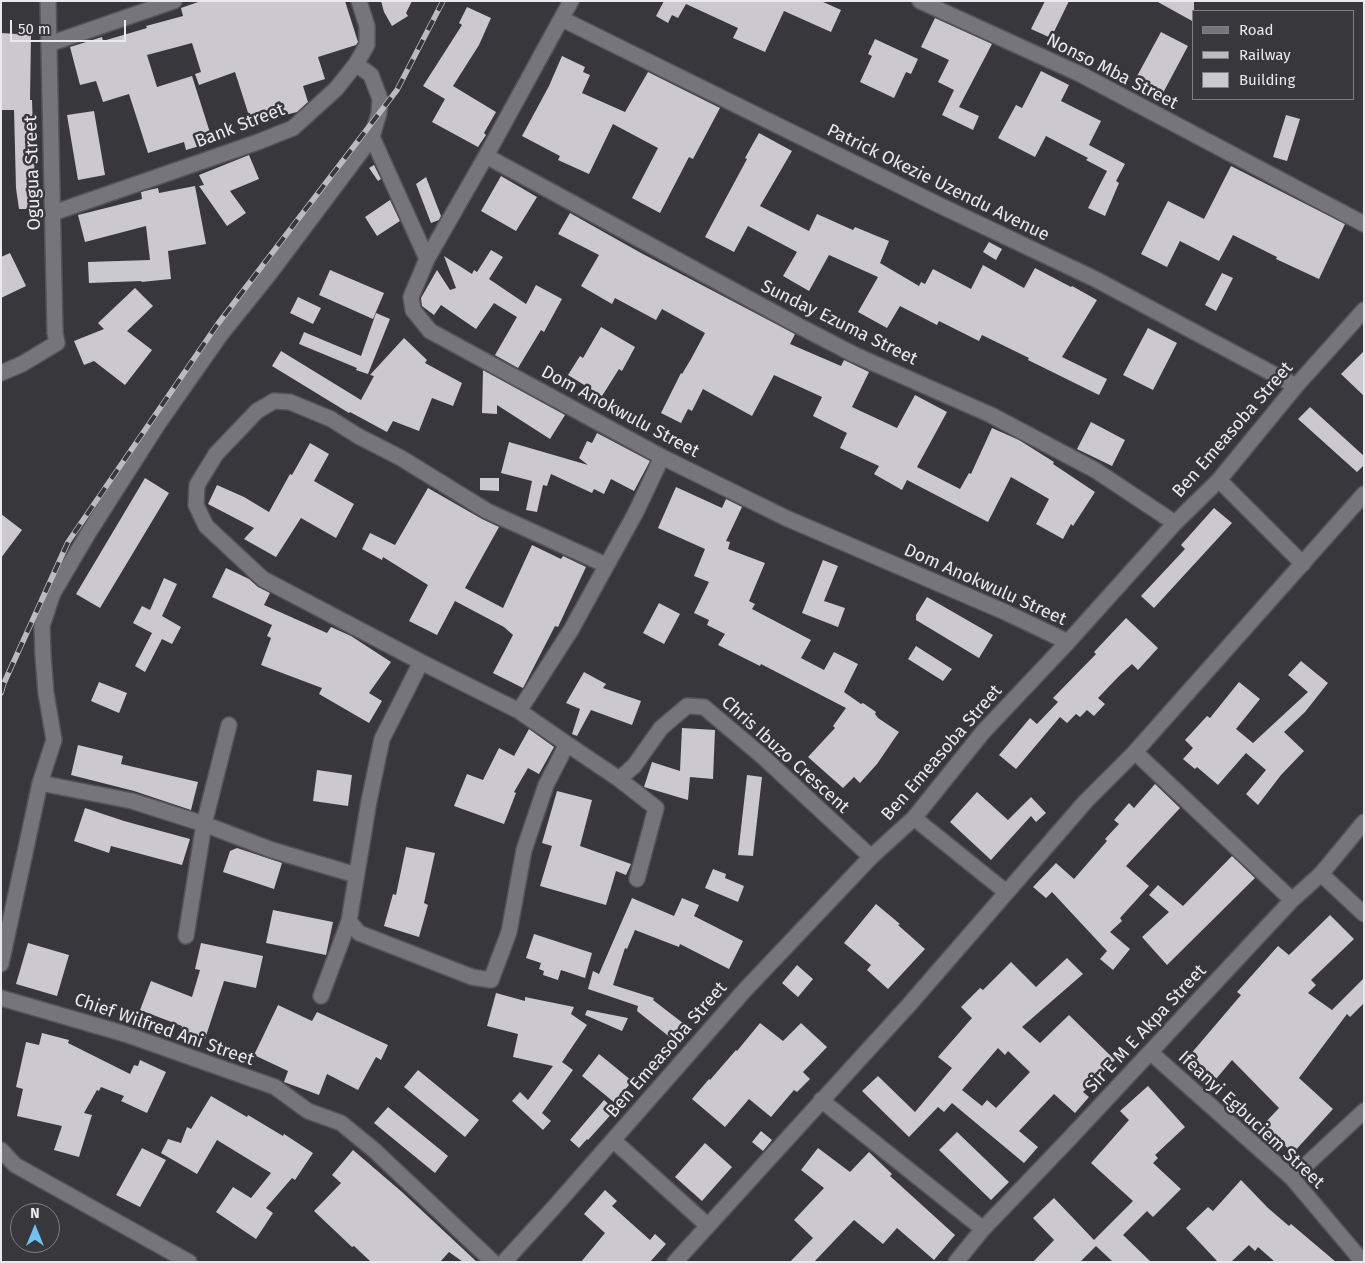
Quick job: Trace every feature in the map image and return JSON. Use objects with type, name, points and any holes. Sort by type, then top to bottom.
[{"type":"street","name":"Ogugua Street","points":[[1,373],[22,364],[57,343],[55,332],[48,1]]},
{"type":"street","points":[[49,44],[174,1]]},
{"type":"street","name":"Bank Street","points":[[53,213],[258,142],[293,128],[336,89],[356,64],[367,45],[367,26],[359,1]]},
{"type":"street","name":"Dom Anokwulu Street","points":[[571,1],[427,259],[411,297],[413,310],[430,331],[662,457],[786,518],[1005,612],[1068,642]]},
{"type":"street","name":"Nonso Mba Street","points":[[920,1],[1082,75],[1364,224]]},
{"type":"street","name":"Patrick Okezie Uzendu Avenue","points":[[562,19],[939,205],[1095,279],[1296,386]]},
{"type":"street","points":[[1,964],[40,783],[54,740],[46,693],[42,626],[53,593],[89,532],[158,424],[221,334],[270,273],[372,137],[379,113],[380,99],[371,75],[356,64]]},
{"type":"street","points":[[372,137],[427,259]]},
{"type":"street","name":"Sunday Ezuma Street","points":[[486,156],[855,355],[991,415],[1094,470],[1175,523]]},
{"type":"street","name":"Ben Emeasoba Street","points":[[504,1262],[744,991],[871,857],[914,818],[982,732],[1068,642],[1175,523],[1219,480],[1296,386],[1364,310]]},
{"type":"street","points":[[606,565],[487,511],[401,458],[358,436],[331,419],[290,402],[274,401],[257,411],[216,454],[197,485],[196,505],[206,526],[263,579],[519,711],[656,808],[637,880]]},
{"type":"street","points":[[519,711],[572,630],[636,512],[662,457]]},
{"type":"street","points":[[1219,480],[1303,564]]},
{"type":"street","points":[[675,1262],[908,1006],[1086,801],[1135,752],[1364,494]]},
{"type":"street","points":[[321,996],[349,921],[368,801],[382,739],[421,662]]},
{"type":"street","name":"Chris Ibuzo Crescent","points":[[619,780],[634,766],[662,728],[687,706],[704,707],[762,756],[871,857]]},
{"type":"street","points":[[186,936],[204,824],[229,725]]},
{"type":"street","points":[[349,921],[360,933],[472,977],[491,980],[509,932],[524,850],[546,785],[567,744]]},
{"type":"street","points":[[1135,752],[1292,900]]},
{"type":"street","points":[[40,783],[132,801],[204,824],[272,850],[356,875]]},
{"type":"street","points":[[914,818],[1006,892]]},
{"type":"street","name":"Sir E M E Akpa Street","points":[[956,1262],[983,1229],[1292,900],[1321,874],[1364,822]]},
{"type":"street","points":[[1321,874],[1364,914]]},
{"type":"street","name":"Chief Wilfred Ani Street","points":[[1,998],[125,1034],[276,1087],[308,1111],[341,1123],[374,1150],[493,1262]]},
{"type":"street","name":"Ifeanyi Egbuciem Street","points":[[1150,1052],[1292,1178],[1363,1262]]},
{"type":"street","points":[[821,1100],[983,1229]]},
{"type":"street","points":[[1292,1178],[1364,1111]]},
{"type":"street","points":[[613,1140],[707,1225]]},
{"type":"street","points":[[1,1150],[15,1165],[189,1262]]},
{"type":"building","points":[[201,1],[345,1],[358,42],[356,45],[318,57],[325,79],[303,86],[308,102],[297,112],[285,115],[284,113],[251,122],[235,72],[199,85],[195,74],[201,72],[192,43],[147,55],[157,87],[192,76],[213,142],[186,150],[184,142],[148,153],[129,94],[103,102],[96,81],[80,85],[70,47],[102,37],[103,41],[183,16],[181,8]]},
{"type":"building","points":[[381,1],[412,1],[406,13],[408,16],[392,26],[384,12]]},
{"type":"building","points":[[664,1],[821,1],[841,10],[831,32],[784,11],[765,52],[733,38],[738,28],[686,4],[678,18],[672,15],[668,23],[656,16]]},
{"type":"building","points":[[1045,1],[1069,1],[1051,38],[1031,29]]},
{"type":"building","points":[[1156,1],[1194,1],[1192,21]]},
{"type":"building","points":[[467,7],[491,18],[479,45],[453,86],[496,112],[484,133],[486,135],[478,147],[432,122],[445,99],[423,86],[462,25],[459,23]]},
{"type":"building","points":[[935,18],[992,44],[959,107],[979,116],[973,130],[942,115],[954,90],[938,82],[949,60],[921,47]]},
{"type":"building","points":[[1161,32],[1188,46],[1163,93],[1136,78]]},
{"type":"building","points":[[1,33],[31,35],[30,100],[32,100],[34,209],[19,209],[16,188],[14,110],[1,110]]},
{"type":"building","points":[[875,39],[918,59],[911,74],[906,72],[894,98],[860,82],[872,56],[868,54]]},
{"type":"building","points":[[562,56],[585,67],[583,72],[590,75],[582,93],[625,112],[648,72],[720,108],[693,159],[689,157],[660,213],[632,198],[658,148],[613,124],[589,174],[558,160],[560,156],[522,136],[549,86]]},
{"type":"building","points":[[1041,71],[1069,85],[1061,101],[1101,121],[1089,145],[1125,164],[1116,181],[1119,183],[1105,216],[1088,208],[1107,171],[1086,160],[1088,158],[1046,136],[1035,157],[998,138],[1016,105],[1022,108]]},
{"type":"building","points":[[94,111],[105,175],[78,180],[67,115]]},
{"type":"building","points":[[1286,115],[1300,119],[1287,161],[1273,157]]},
{"type":"building","points":[[759,133],[792,151],[760,206],[809,231],[817,214],[853,230],[855,227],[889,241],[880,263],[919,286],[921,282],[925,284],[933,269],[971,289],[983,265],[1024,288],[1035,268],[1097,300],[1062,357],[1107,379],[1099,395],[982,335],[979,341],[939,321],[937,325],[900,306],[887,328],[858,312],[878,277],[829,255],[809,291],[783,276],[797,252],[748,226],[734,252],[705,237]]},
{"type":"building","points":[[249,155],[259,179],[230,191],[246,213],[227,226],[199,186],[204,185],[199,175]]},
{"type":"building","points":[[374,165],[381,179],[378,181],[369,168]]},
{"type":"building","points":[[1231,166],[1345,224],[1319,279],[1276,259],[1277,257],[1233,235],[1219,261],[1180,241],[1167,267],[1141,254],[1168,201],[1204,219]]},
{"type":"building","points":[[501,176],[537,197],[516,231],[481,211]]},
{"type":"building","points":[[426,177],[441,216],[439,220],[431,223],[416,184]]},
{"type":"building","points":[[195,186],[206,244],[168,251],[171,279],[141,282],[89,283],[88,262],[150,260],[146,226],[85,242],[78,215],[142,199],[141,192],[149,190],[158,188],[159,193]]},
{"type":"building","points":[[390,200],[400,221],[377,236],[365,217]]},
{"type":"building","points":[[570,213],[641,253],[795,334],[790,344],[841,366],[844,360],[869,372],[852,407],[897,428],[915,395],[947,412],[917,467],[960,489],[969,473],[971,474],[992,428],[1019,440],[1054,462],[1053,464],[1095,492],[1073,526],[1071,524],[1063,539],[1036,524],[1049,499],[1011,477],[988,522],[907,480],[902,490],[874,474],[879,466],[840,448],[847,433],[813,416],[822,397],[774,375],[752,416],[703,389],[692,411],[688,409],[681,423],[661,413],[681,373],[705,333],[662,309],[656,320],[615,298],[612,304],[581,286],[599,255],[558,234]]},
{"type":"building","points":[[989,242],[1002,249],[996,260],[983,252]]},
{"type":"building","points":[[491,250],[503,257],[489,279],[526,304],[536,285],[562,299],[544,332],[541,330],[518,368],[495,355],[517,317],[494,303],[476,329],[441,305],[434,315],[422,306],[421,298],[437,270],[450,290],[456,288],[444,256],[472,274],[474,270],[477,272]]},
{"type":"building","points":[[10,253],[26,286],[1,298],[1,257]]},
{"type":"building","points":[[330,270],[384,293],[373,319],[319,295]]},
{"type":"building","points":[[1222,273],[1233,278],[1216,311],[1205,305]]},
{"type":"building","points":[[135,288],[153,306],[127,331],[152,350],[125,385],[94,361],[84,365],[74,341],[104,329],[98,323]]},
{"type":"building","points":[[298,297],[321,308],[313,324],[290,313]]},
{"type":"building","points":[[376,313],[390,319],[368,374],[299,344],[304,332],[361,356]]},
{"type":"building","points":[[601,327],[635,347],[622,371],[619,369],[602,396],[568,375],[580,356],[583,358]]},
{"type":"building","points":[[1148,328],[1177,343],[1153,390],[1123,375]]},
{"type":"building","points":[[404,338],[427,360],[425,363],[462,383],[453,406],[432,398],[419,431],[393,421],[387,432],[349,413],[272,366],[281,351],[361,400],[374,376],[370,375]]},
{"type":"building","points":[[1364,351],[1364,396],[1341,374]]},
{"type":"building","points":[[483,370],[565,415],[550,439],[497,405],[497,414],[482,413]]},
{"type":"building","points":[[1310,407],[1364,456],[1364,465],[1357,472],[1298,419]]},
{"type":"building","points":[[1091,422],[1125,440],[1112,466],[1077,449]]},
{"type":"building","points":[[597,433],[650,461],[634,491],[611,479],[604,494],[594,489],[592,493],[551,474],[547,486],[543,485],[537,512],[526,510],[532,481],[501,473],[509,442],[588,465],[579,458],[587,441],[592,443]]},
{"type":"building","points":[[310,443],[329,454],[314,481],[354,504],[336,538],[301,518],[276,557],[244,539],[254,528],[208,504],[217,485],[244,497],[269,512]]},
{"type":"building","points":[[145,478],[169,493],[100,608],[76,594]]},
{"type":"building","points":[[480,478],[499,478],[499,491],[480,490]]},
{"type":"building","points":[[676,487],[722,508],[726,499],[742,507],[726,541],[730,542],[728,549],[765,563],[749,601],[755,604],[752,609],[811,640],[801,658],[824,670],[834,652],[858,664],[844,692],[876,712],[875,714],[878,718],[899,732],[877,764],[860,783],[854,777],[843,788],[808,757],[835,728],[833,726],[846,708],[761,664],[760,666],[718,645],[725,634],[707,625],[709,620],[694,613],[709,582],[694,576],[705,549],[658,528]]},
{"type":"building","points":[[428,488],[499,527],[465,588],[503,608],[532,545],[561,559],[563,556],[586,567],[558,627],[555,626],[523,688],[493,673],[513,635],[504,627],[455,601],[437,635],[409,621],[428,585],[383,557],[382,560],[362,549],[370,533],[395,545]]},
{"type":"building","points":[[1214,508],[1232,523],[1154,608],[1141,596],[1185,549],[1181,545]]},
{"type":"building","points":[[1,514],[22,530],[1,558]]},
{"type":"building","points":[[823,560],[838,566],[824,601],[845,608],[838,627],[802,613]]},
{"type":"building","points":[[226,568],[249,579],[258,587],[270,593],[264,605],[327,633],[331,627],[351,636],[391,662],[369,693],[382,701],[369,723],[319,694],[322,688],[261,665],[271,638],[267,636],[272,625],[212,597]]},
{"type":"building","points":[[164,578],[177,584],[162,616],[181,627],[172,644],[162,639],[145,672],[135,666],[152,633],[133,623],[142,606],[150,610]]},
{"type":"building","points":[[927,597],[993,635],[979,658],[916,620],[916,615]]},
{"type":"building","points":[[659,603],[680,614],[664,644],[643,633]]},
{"type":"building","points":[[1126,618],[1158,648],[1138,670],[1132,664],[1098,698],[1105,704],[1094,716],[1087,710],[1080,717],[1076,714],[1067,723],[1060,717],[1016,769],[999,755],[1030,718],[1037,724],[1058,702],[1053,698],[1096,654],[1094,652]]},
{"type":"building","points":[[916,646],[952,669],[943,681],[908,659]]},
{"type":"building","points":[[1301,661],[1328,683],[1305,712],[1284,732],[1304,751],[1281,775],[1258,805],[1246,794],[1266,770],[1246,753],[1218,785],[1197,767],[1195,769],[1183,759],[1193,748],[1185,740],[1207,716],[1210,718],[1239,682],[1260,699],[1236,729],[1253,743],[1308,692],[1288,675]]},
{"type":"building","points":[[584,672],[606,684],[603,688],[641,701],[632,725],[591,710],[577,736],[572,734],[580,709],[566,703]]},
{"type":"building","points":[[99,682],[127,693],[119,713],[91,701]]},
{"type":"building","points":[[682,728],[715,730],[713,779],[690,777],[688,800],[644,787],[652,762],[680,771]]},
{"type":"building","points":[[529,729],[554,747],[539,774],[528,768],[514,792],[516,793],[504,824],[454,806],[467,774],[483,780],[499,748],[514,756]]},
{"type":"building","points":[[78,745],[123,756],[121,764],[198,782],[191,810],[134,791],[71,775]]},
{"type":"building","points":[[317,770],[352,775],[348,806],[313,801]]},
{"type":"building","points":[[747,775],[762,777],[753,856],[738,855]]},
{"type":"building","points":[[1155,784],[1180,808],[1126,866],[1149,886],[1120,918],[1122,921],[1110,932],[1130,949],[1113,970],[1100,959],[1107,951],[1052,892],[1046,898],[1033,887],[1056,863],[1074,879],[1119,824],[1114,820],[1129,803],[1134,808]]},
{"type":"building","points":[[557,791],[592,800],[580,846],[631,864],[626,875],[616,871],[606,905],[540,886],[552,846],[542,843]]},
{"type":"building","points":[[977,792],[1008,820],[1031,797],[1046,813],[1036,822],[1031,816],[991,860],[950,822]]},
{"type":"building","points":[[85,808],[190,839],[182,865],[111,846],[109,853],[74,841]]},
{"type":"building","points":[[406,847],[435,853],[424,903],[428,905],[419,937],[384,926],[393,894],[396,895]]},
{"type":"building","points":[[237,848],[282,863],[274,889],[223,872],[230,851]]},
{"type":"building","points":[[1232,856],[1255,878],[1167,965],[1142,937],[1169,912],[1149,895],[1158,885],[1183,906]]},
{"type":"building","points":[[713,869],[726,874],[725,878],[744,886],[738,902],[705,888]]},
{"type":"building","points":[[632,898],[674,916],[682,898],[699,905],[694,916],[743,941],[729,969],[680,944],[679,947],[635,930],[627,949],[625,948],[613,985],[654,998],[653,1000],[688,1027],[676,1042],[637,1011],[638,1006],[588,989],[593,971],[599,974]]},
{"type":"building","points":[[876,904],[900,924],[898,925],[925,949],[888,989],[867,970],[871,965],[844,943]]},
{"type":"building","points":[[273,910],[333,922],[326,955],[266,943]]},
{"type":"building","points":[[1330,915],[1354,939],[1311,980],[1316,985],[1308,993],[1332,1010],[1364,978],[1364,1003],[1350,1017],[1347,1014],[1299,1078],[1333,1109],[1293,1153],[1263,1125],[1279,1108],[1232,1060],[1216,1079],[1189,1056],[1241,995],[1237,992],[1278,946],[1289,955]]},
{"type":"building","points":[[534,934],[592,953],[585,978],[561,970],[558,980],[543,975],[544,971],[539,969],[541,963],[526,958]]},
{"type":"building","points":[[28,943],[69,955],[57,996],[16,984]]},
{"type":"building","points":[[201,943],[263,956],[256,988],[224,981],[205,1039],[181,1032],[182,1026],[140,1010],[151,981],[192,997],[200,970],[195,969]]},
{"type":"building","points":[[1067,958],[1083,974],[1022,1027],[1040,1043],[1069,1015],[1115,1060],[1083,1092],[1089,1097],[1075,1113],[1054,1094],[1019,1131],[1038,1147],[1024,1163],[952,1103],[944,1112],[938,1107],[909,1137],[862,1091],[878,1076],[915,1112],[952,1068],[938,1057],[972,1018],[961,1007],[980,988],[983,990],[1011,962],[1036,987]],"holes":[[[998,1048],[1005,1055],[1008,1051],[1030,1072],[996,1108],[987,1100],[982,1106],[962,1090]]]},
{"type":"building","points":[[797,965],[813,979],[798,997],[782,983]]},
{"type":"building","points":[[496,993],[525,1001],[525,997],[574,1007],[571,1014],[587,1025],[562,1062],[573,1070],[542,1113],[551,1121],[543,1130],[512,1101],[520,1092],[528,1100],[553,1066],[513,1057],[518,1034],[487,1026]]},
{"type":"building","points":[[278,1005],[312,1021],[317,1012],[388,1045],[381,1060],[376,1057],[358,1090],[327,1074],[319,1095],[284,1082],[288,1071],[254,1055]]},
{"type":"building","points":[[587,1010],[628,1018],[622,1031],[585,1015]]},
{"type":"building","points":[[760,1023],[783,1041],[801,1023],[827,1047],[803,1072],[810,1079],[797,1092],[794,1090],[771,1117],[749,1099],[725,1127],[692,1099],[737,1051]]},
{"type":"building","points":[[42,1033],[69,1040],[68,1043],[130,1074],[134,1065],[138,1066],[140,1060],[166,1072],[147,1113],[121,1101],[124,1096],[101,1087],[99,1091],[97,1090],[84,1113],[92,1115],[79,1157],[54,1150],[62,1126],[17,1116],[23,1089],[16,1087],[26,1042],[39,1045]]},
{"type":"building","points":[[599,1054],[632,1081],[615,1103],[582,1076]]},
{"type":"building","points":[[418,1070],[479,1120],[465,1137],[404,1087]]},
{"type":"building","points":[[1148,1086],[1185,1127],[1155,1155],[1158,1158],[1153,1163],[1181,1189],[1153,1217],[1147,1211],[1123,1235],[1151,1262],[1113,1262],[1096,1246],[1080,1262],[1033,1262],[1054,1240],[1033,1218],[1054,1198],[1094,1240],[1133,1201],[1091,1163],[1129,1120],[1120,1111]]},
{"type":"building","points":[[211,1096],[283,1136],[284,1134],[313,1153],[295,1180],[292,1178],[266,1208],[273,1213],[256,1239],[216,1212],[233,1187],[251,1198],[271,1173],[217,1140],[197,1174],[161,1153],[168,1139],[181,1143],[187,1127],[191,1129]]},
{"type":"building","points":[[604,1100],[615,1110],[579,1148],[570,1140]]},
{"type":"building","points":[[388,1107],[448,1156],[435,1173],[374,1123]]},
{"type":"building","points":[[761,1131],[772,1140],[763,1151],[752,1142]]},
{"type":"building","points":[[957,1132],[1009,1182],[991,1200],[939,1150]]},
{"type":"building","points":[[705,1143],[732,1167],[702,1201],[675,1177]]},
{"type":"building","points":[[142,1148],[166,1160],[140,1207],[116,1195]]},
{"type":"building","points":[[818,1148],[850,1172],[869,1152],[892,1174],[890,1176],[955,1235],[934,1260],[897,1228],[883,1244],[854,1220],[814,1262],[790,1262],[813,1238],[794,1220],[824,1188],[801,1170]]},
{"type":"building","points":[[353,1150],[402,1192],[477,1262],[463,1262],[449,1252],[440,1262],[371,1262],[354,1246],[352,1247],[314,1211],[341,1183],[332,1175]]},
{"type":"building","points":[[1241,1180],[1268,1208],[1289,1226],[1291,1224],[1336,1262],[1275,1262],[1258,1247],[1255,1251],[1249,1245],[1231,1262],[1218,1262],[1186,1228],[1208,1207],[1213,1211]]},
{"type":"building","points":[[605,1190],[617,1201],[612,1206],[650,1240],[655,1234],[666,1244],[650,1262],[581,1262],[605,1233],[584,1214]]},
{"type":"railway","points":[[1,693],[68,542],[217,325],[397,90],[443,1]]}]
